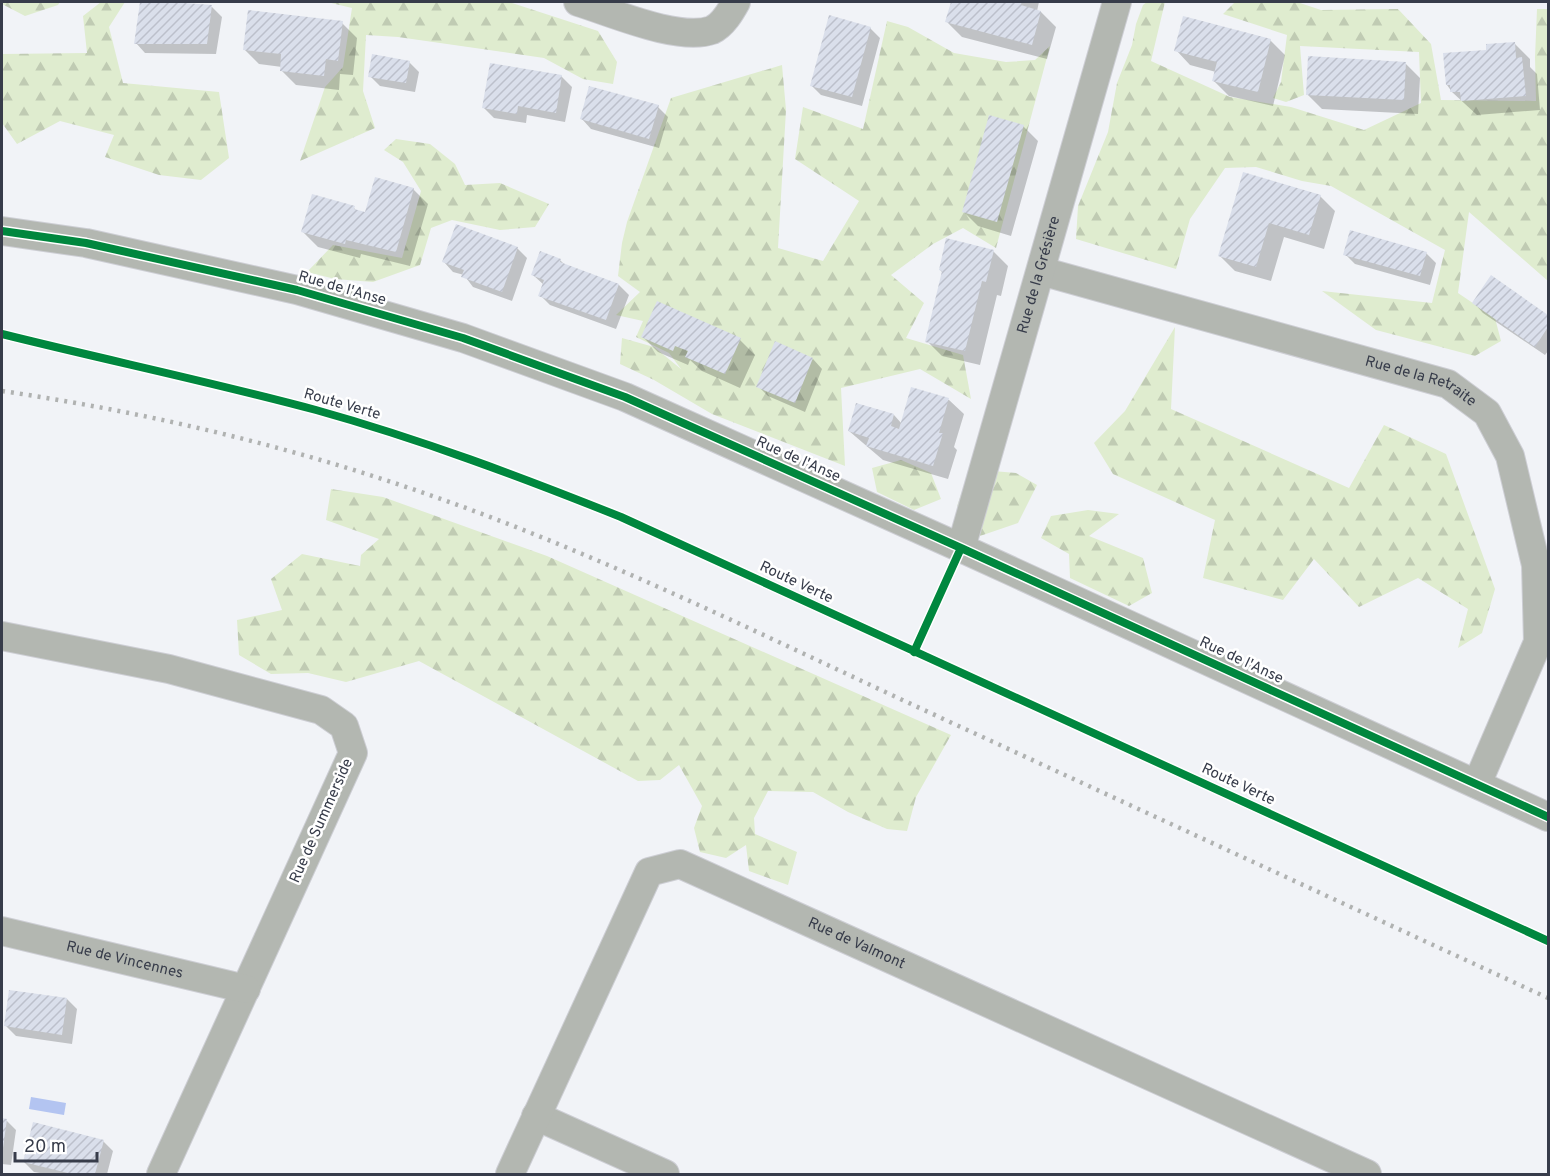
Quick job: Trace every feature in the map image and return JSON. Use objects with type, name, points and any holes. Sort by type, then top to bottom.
[{"type":"street","points":[[578,2],[658,27],[689,33],[714,29],[729,14],[736,2]]},
{"type":"street","name":"Rue de la Grésière","points":[[961,548],[1117,2]]},
{"type":"street","name":"Rue de l'Anse","points":[[2,231],[86,243],[297,290],[463,338],[625,397],[1548,817]]},
{"type":"street","name":"Rue de la Retraite","points":[[1041,271],[1448,384],[1487,413],[1510,456],[1536,566],[1538,642],[1478,784]]},
{"type":"street","name":"Rue de Summerside","points":[[2,636],[169,669],[321,710],[344,726],[353,753],[162,1174]]},
{"type":"street","name":"Rue de Valmont","points":[[510,1174],[650,872],[680,864],[1366,1174]]},
{"type":"street","name":"Rue de Vincennes","points":[[2,931],[246,989]]},
{"type":"street","points":[[536,1116],[665,1174]]},
{"type":"green space","points":[[2,2],[60,2],[58,5],[25,16]]},
{"type":"green space","points":[[101,2],[125,2],[109,27],[123,83],[219,92],[229,158],[201,180],[159,175],[105,157],[114,135],[60,121],[17,144],[2,123],[2,54],[87,53],[83,16]]},
{"type":"green space","points":[[327,2],[509,2],[598,31],[617,62],[613,84],[583,79],[544,58],[398,37],[366,35],[363,91],[375,128],[300,161],[325,87],[343,67],[352,8]]},
{"type":"green space","points":[[1147,2],[1165,2],[1151,61],[1230,97],[1291,107],[1364,130],[1421,103],[1419,52],[1300,46],[1304,95],[1286,102],[1273,98],[1281,82],[1287,35],[1223,14],[1235,2],[1297,2],[1321,10],[1398,9],[1431,44],[1441,100],[1536,101],[1537,9],[1548,9],[1548,281],[1469,212],[1458,293],[1495,318],[1501,341],[1475,356],[1376,330],[1322,291],[1432,303],[1445,250],[1331,186],[1302,181],[1256,167],[1225,168],[1190,219],[1176,269],[1076,239],[1078,206],[1108,132],[1117,83],[1132,45],[1143,5]]},
{"type":"green space","points":[[887,21],[908,27],[954,53],[1006,62],[1035,60],[1050,46],[996,248],[963,228],[933,244],[891,275],[924,303],[906,338],[963,355],[971,399],[920,369],[841,388],[845,466],[712,414],[654,380],[620,364],[622,338],[654,347],[681,369],[669,353],[636,337],[643,321],[616,315],[640,292],[618,276],[627,222],[671,98],[782,65],[786,110],[778,248],[823,261],[859,201],[795,159],[803,107],[863,129]]},
{"type":"green space","points":[[396,139],[430,144],[455,164],[465,185],[500,183],[549,204],[535,227],[500,230],[452,220],[431,228],[420,265],[373,282],[335,279],[307,272],[333,245],[402,258],[421,191],[403,162],[384,150]]},
{"type":"green space","points":[[1175,327],[1171,409],[1349,488],[1384,425],[1446,454],[1495,589],[1482,633],[1458,648],[1468,609],[1418,578],[1359,607],[1314,559],[1283,600],[1203,578],[1215,520],[1113,474],[1094,443],[1125,411]]},
{"type":"green space","points":[[901,460],[931,473],[941,499],[914,510],[877,492],[872,468]]},
{"type":"green space","points":[[970,469],[1016,473],[1037,485],[1018,523],[980,536],[957,506]]},
{"type":"green space","points":[[331,489],[383,497],[547,556],[951,735],[916,797],[907,831],[887,829],[848,812],[813,792],[768,791],[754,818],[755,834],[797,852],[788,885],[749,871],[746,845],[726,858],[700,852],[694,828],[702,806],[679,765],[660,780],[638,781],[419,661],[346,682],[308,673],[271,674],[239,655],[237,620],[282,610],[271,579],[302,554],[360,566],[361,555],[379,539],[326,520]]},
{"type":"green space","points":[[1088,510],[1119,514],[1089,536],[1143,558],[1152,593],[1129,606],[1070,578],[1069,554],[1041,538],[1051,516]]},
{"type":"water","points":[[31,1097],[66,1103],[64,1115],[29,1109]]},
{"type":"building","points":[[140,2],[212,5],[207,44],[134,44]]},
{"type":"building","points":[[951,2],[1022,2],[1021,5],[1041,11],[1032,45],[945,22]]},
{"type":"building","points":[[248,10],[343,21],[338,61],[326,59],[324,76],[280,71],[281,54],[243,50]]},
{"type":"building","points":[[829,15],[871,27],[852,97],[810,86]]},
{"type":"building","points":[[1183,16],[1271,39],[1258,92],[1212,81],[1217,62],[1174,51]]},
{"type":"building","points":[[1515,42],[1516,58],[1522,57],[1526,96],[1461,101],[1460,92],[1450,92],[1450,85],[1446,85],[1443,53],[1486,50],[1486,44]]},
{"type":"building","points":[[372,54],[410,61],[406,83],[368,77]]},
{"type":"building","points":[[1308,56],[1406,62],[1404,100],[1306,95]]},
{"type":"building","points":[[490,63],[562,75],[556,113],[518,106],[517,114],[482,108]]},
{"type":"building","points":[[589,86],[659,105],[649,139],[580,119]]},
{"type":"building","points":[[989,115],[1024,125],[997,222],[962,212]]},
{"type":"building","points":[[1243,172],[1321,195],[1309,235],[1269,223],[1256,267],[1218,256]]},
{"type":"building","points":[[375,177],[414,188],[396,252],[346,240],[345,244],[301,232],[312,194],[355,206],[354,209],[365,212]]},
{"type":"building","points":[[456,224],[518,247],[502,292],[461,277],[464,270],[442,262]]},
{"type":"building","points":[[1350,230],[1427,252],[1420,276],[1343,255]]},
{"type":"building","points":[[946,238],[994,250],[986,282],[982,281],[965,351],[925,342],[942,271],[939,270]]},
{"type":"building","points":[[540,251],[561,259],[560,262],[619,284],[606,320],[538,296],[544,280],[531,275]]},
{"type":"building","points":[[1491,275],[1548,315],[1548,327],[1535,347],[1472,303]]},
{"type":"building","points":[[657,301],[741,338],[725,374],[685,357],[688,351],[675,346],[673,351],[641,337]]},
{"type":"building","points":[[775,341],[813,358],[795,403],[756,387]]},
{"type":"building","points":[[911,387],[949,398],[939,433],[943,433],[933,466],[866,446],[869,438],[848,431],[856,403],[894,414],[891,426],[899,429]]},
{"type":"building","points":[[9,990],[67,998],[62,1035],[4,1026]]},
{"type":"building","points":[[2,1118],[7,1119],[3,1148],[2,1148]]},
{"type":"building","points":[[33,1122],[104,1140],[95,1174],[72,1174],[23,1162]]},
{"type":"railway","points":[[2,391],[99,407],[195,427],[291,451],[385,480],[523,530],[725,617],[1548,998]]},
{"type":"cycle path","points":[[2,231],[86,243],[297,290],[463,338],[625,397],[1548,817]]},
{"type":"cycle path","name":"Route Verte","points":[[2,334],[238,390],[355,421],[432,446],[583,502],[621,517],[1548,941]]},
{"type":"cycle path","points":[[914,652],[961,548]]}]
